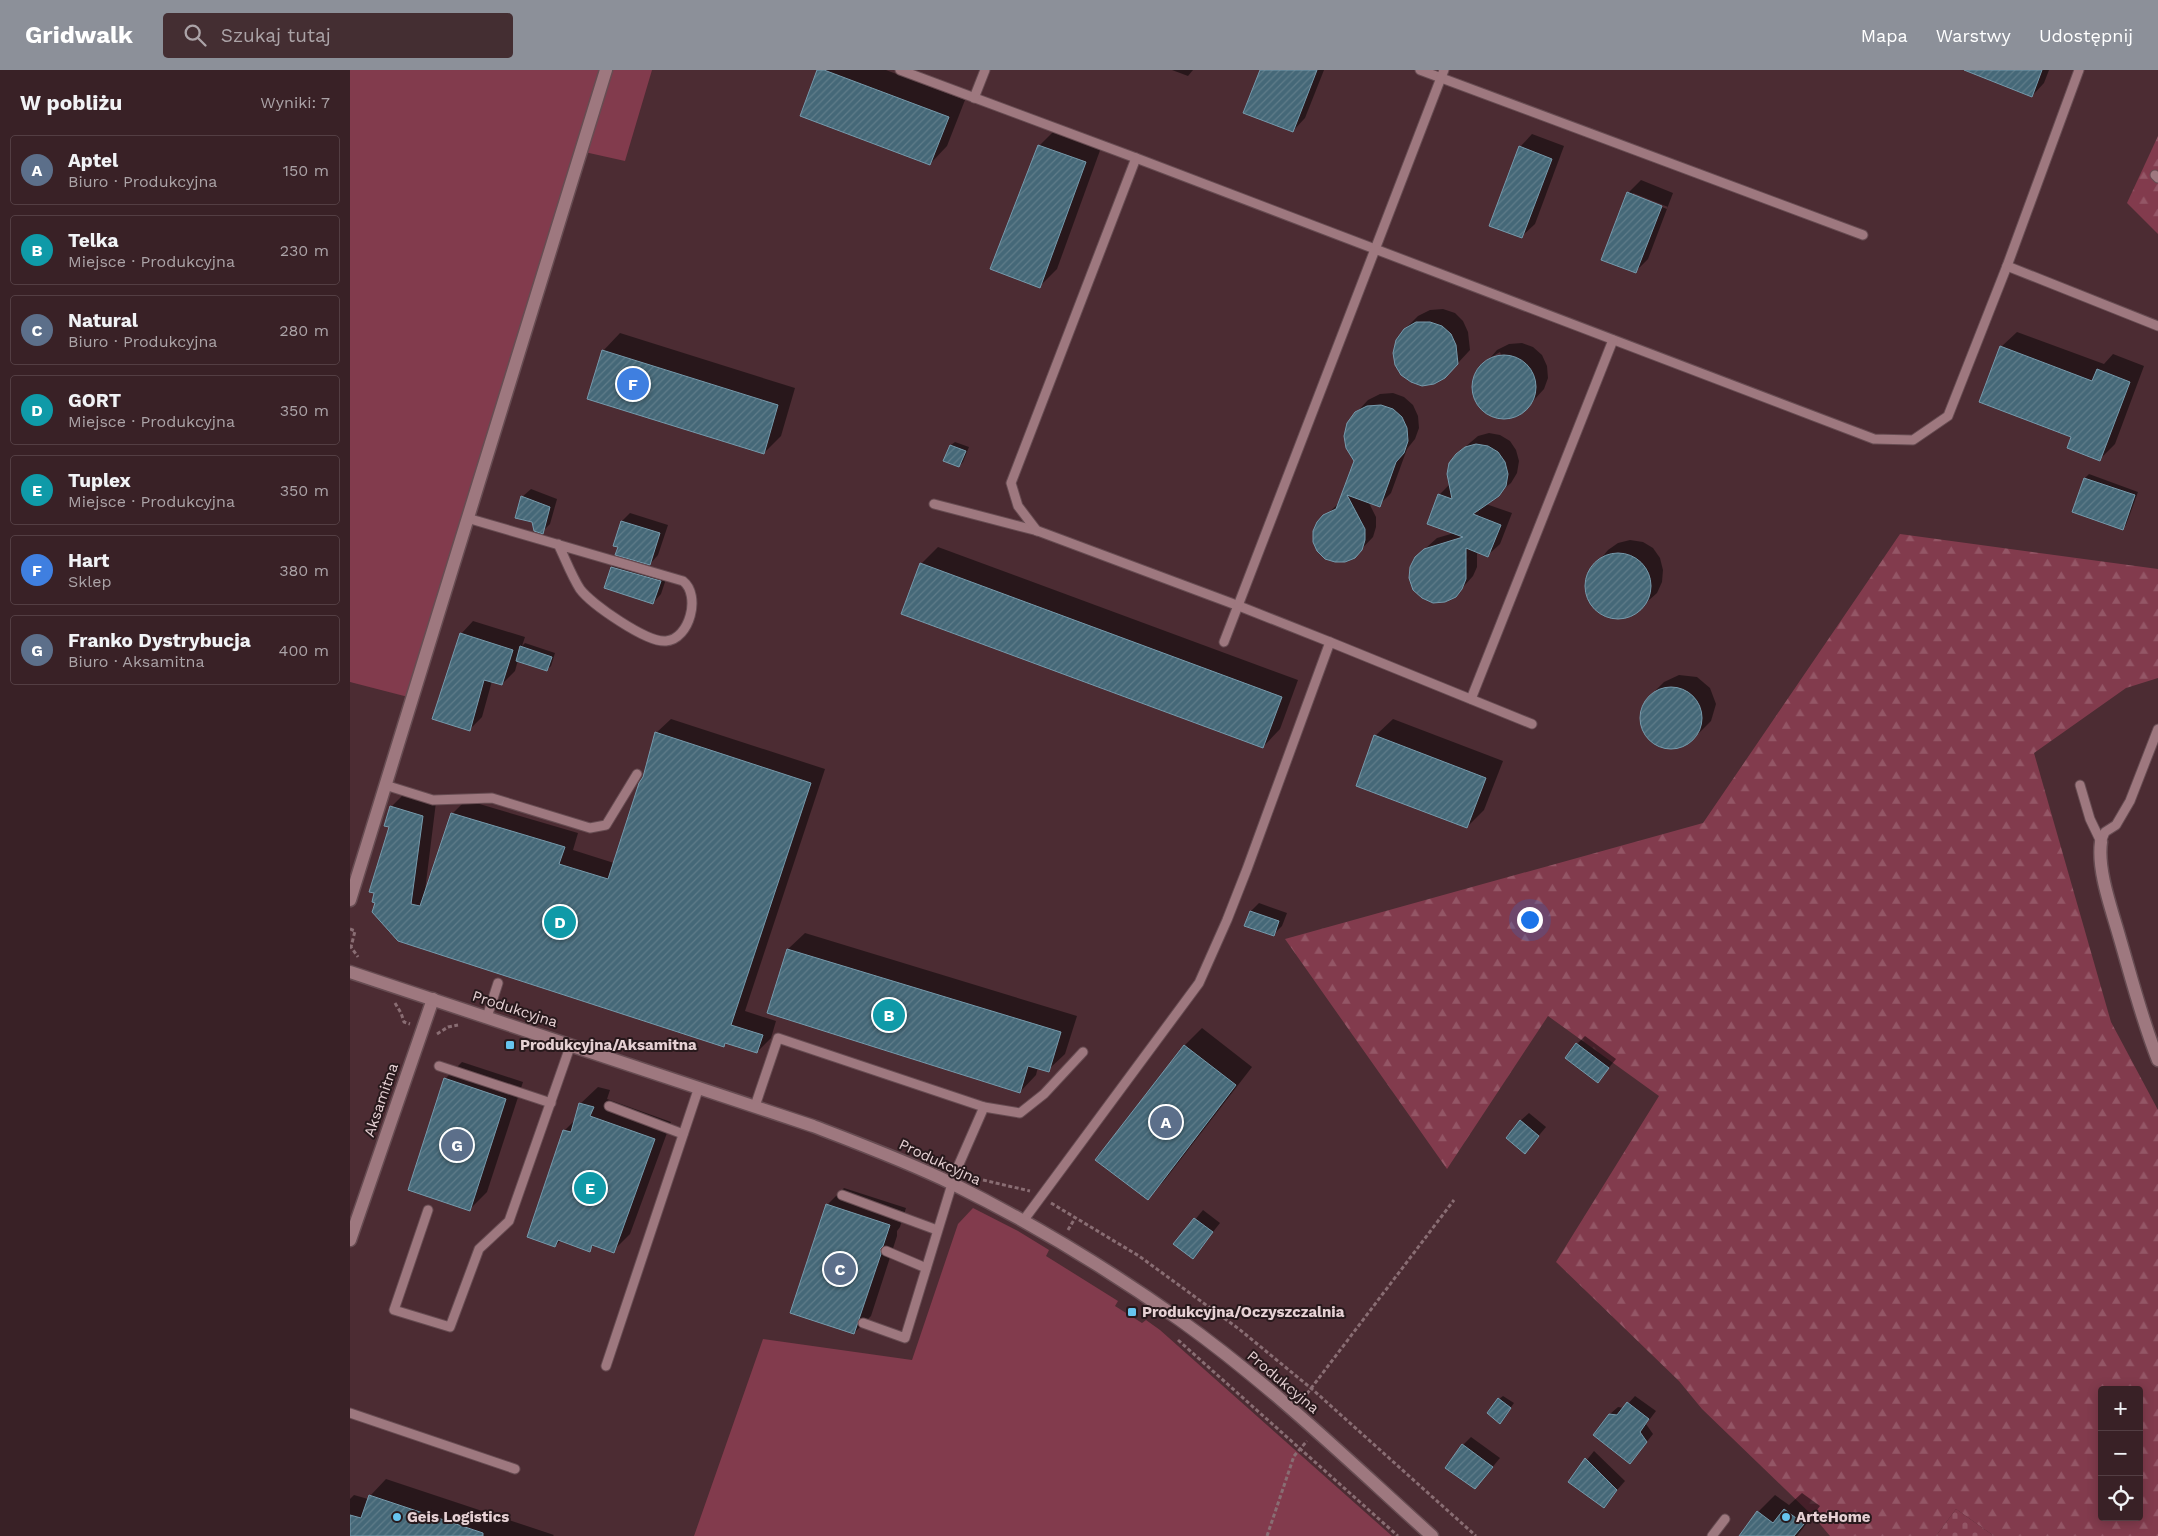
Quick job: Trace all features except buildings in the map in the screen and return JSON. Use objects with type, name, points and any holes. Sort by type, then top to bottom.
[{"type":"street","points":[[350,900],[606,70]]},
{"type":"street","points":[[2101,842],[2099,854],[2106,886],[2145,1028],[2158,1060]]},
{"type":"street","name":"Produkcyjna","points":[[350,972],[571,1044],[829,1132],[952,1184],[1061,1242],[1181,1320],[1315,1430],[1432,1536]]},
{"type":"street","name":"Aksamitna","points":[[350,1240],[433,999]]},
{"type":"lane","points":[[900,70],[1874,439],[1913,440],[1948,416],[2079,70]]},
{"type":"lane","points":[[974,98],[985,70]]},
{"type":"lane","points":[[1420,70],[1443,74],[1862,235]]},
{"type":"lane","points":[[1224,642],[1443,74]]},
{"type":"lane","points":[[1038,531],[1018,506],[1010,483],[1136,158]]},
{"type":"lane","points":[[2006,266],[2158,326]]},
{"type":"lane","points":[[1471,699],[1613,340]]},
{"type":"lane","points":[[934,504],[1038,531],[1239,606],[1532,724]]},
{"type":"lane","points":[[468,518],[558,544],[683,581],[689,586],[693,595],[691,613],[685,628],[675,639],[664,642],[648,638],[596,606],[580,589],[558,544]]},
{"type":"lane","points":[[1022,1221],[1199,983],[1237,894],[1283,774],[1330,642]]},
{"type":"lane","points":[[2101,842],[2105,832],[2116,825],[2130,801],[2158,729]]},
{"type":"lane","points":[[385,785],[433,800],[492,798],[590,828],[606,825],[637,774]]},
{"type":"lane","points":[[2080,785],[2090,819],[2101,842]]},
{"type":"lane","points":[[486,1017],[498,983]]},
{"type":"lane","points":[[755,1106],[778,1038],[984,1107],[1020,1113],[1044,1094],[1083,1052]]},
{"type":"lane","points":[[428,1210],[394,1310],[450,1327],[479,1249],[510,1221],[571,1044]]},
{"type":"lane","points":[[439,1066],[551,1103]]},
{"type":"lane","points":[[606,1366],[699,1087]]},
{"type":"lane","points":[[609,1106],[683,1134]]},
{"type":"lane","points":[[863,1323],[905,1338],[952,1184],[984,1107]]},
{"type":"lane","points":[[842,1195],[937,1230]]},
{"type":"lane","points":[[886,1251],[926,1268]]},
{"type":"lane","points":[[350,1413],[515,1469]]},
{"type":"lane","points":[[1712,1536],[1725,1519]]},
{"type":"path","points":[[1041,1196],[1139,1256],[1183,1286],[1239,1329],[1312,1389],[1476,1536]]},
{"type":"path","points":[[1292,1411],[1312,1389],[1454,1200]]},
{"type":"path","points":[[1061,1242],[1075,1218]]},
{"type":"path","points":[[1176,1338],[1398,1536]]},
{"type":"path","points":[[1267,1536],[1294,1456],[1315,1430]]},
{"type":"green space","points":[[350,70],[652,70],[625,161],[580,151],[412,698],[350,682]]},
{"type":"green space","points":[[2158,136],[2158,234],[2127,203]]},
{"type":"green space","points":[[1900,534],[2158,569],[2158,678],[2126,688],[2034,753],[2111,1022],[2158,1110],[2158,1536],[1994,1536],[1956,1509],[1936,1536],[1830,1536],[1814,1517],[1702,1409],[1679,1381],[1556,1262],[1659,1096],[1548,1016],[1447,1169],[1285,939],[1703,823]]},
{"type":"green space","points":[[973,1208],[1018,1231],[1049,1250],[1046,1256],[1118,1301],[1115,1306],[1142,1323],[1146,1320],[1160,1330],[1392,1536],[694,1536],[763,1339],[912,1360],[958,1224]]},
{"type":"green space","points":[[1956,1509],[1994,1536],[1936,1536]]},
{"type":"place","name":"Hart","points":[[633,384]]},
{"type":"place","name":"GORT","points":[[560,922]]},
{"type":"place","name":"Telka","points":[[889,1015]]},
{"type":"place","name":"Produkcyjna/Aksamitna","points":[[510,1045]]},
{"type":"place","name":"Aptel","points":[[1166,1122]]},
{"type":"place","name":"Franko Dystrybucja","points":[[457,1145]]},
{"type":"place","name":"Tuplex","points":[[590,1188]]},
{"type":"place","name":"Natural","points":[[840,1269]]},
{"type":"place","name":"Produkcyjna/Oczyszczalnia","points":[[1132,1312]]},
{"type":"place","name":"Geis Logistics","points":[[397,1517]]},
{"type":"place","name":"ArteHome","points":[[1786,1517]]}]
